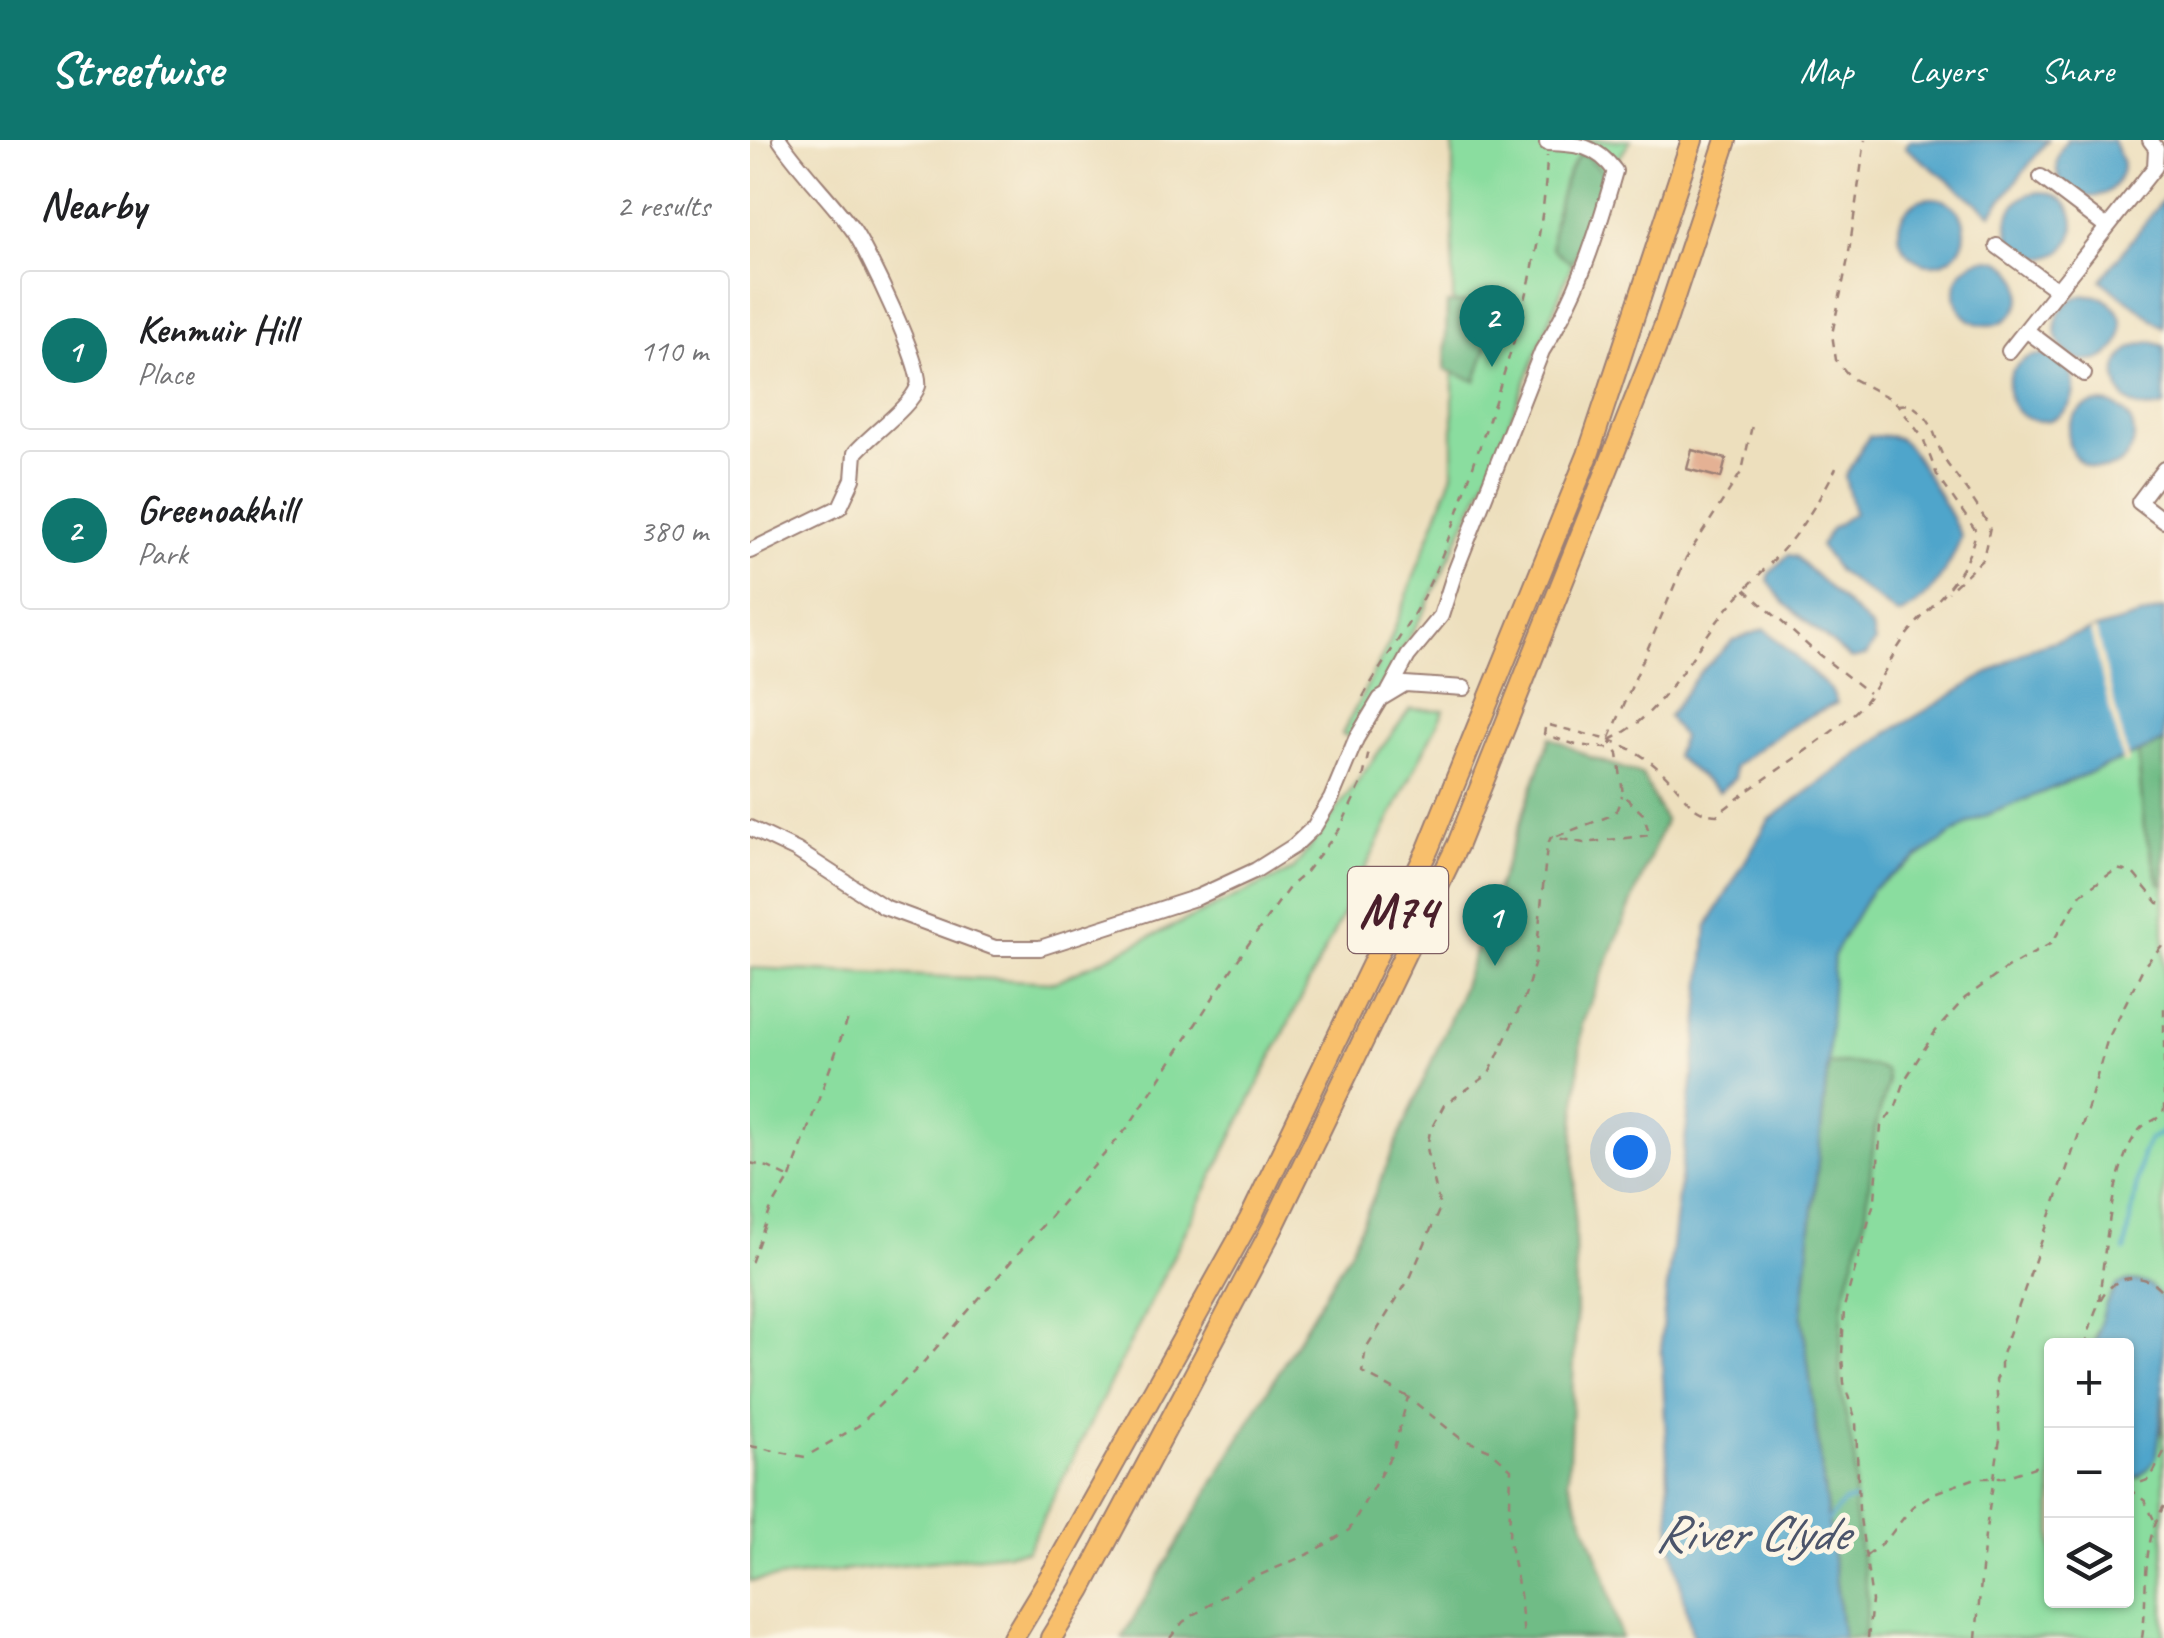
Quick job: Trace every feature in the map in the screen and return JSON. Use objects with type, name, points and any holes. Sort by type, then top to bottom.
[{"type":"highway","name":"M74","points":[[1013,1638],[1250,1218],[1428,849],[1588,454],[1692,140]]},
{"type":"highway","name":"M74","points":[[1051,1638],[1081,1589],[1272,1229],[1458,844],[1651,360],[1728,140]]},
{"type":"lane","points":[[750,552],[840,506],[853,479],[855,453],[910,399],[920,378],[858,238],[780,140]]},
{"type":"lane","points":[[2009,351],[2155,166],[2156,148],[2150,140]]},
{"type":"lane","points":[[750,828],[796,850],[884,907],[995,948],[1040,948],[1198,896],[1256,870],[1294,846],[1323,813],[1370,712],[1390,691],[1408,656],[1440,616],[1542,352],[1562,321],[1602,219],[1615,171],[1604,155],[1582,144],[1548,143]]},
{"type":"lane","points":[[2041,177],[2107,226]]},
{"type":"lane","points":[[1997,246],[2057,290]]},
{"type":"lane","points":[[2026,330],[2084,374]]},
{"type":"lane","points":[[2164,469],[2139,502],[2164,521]]},
{"type":"lane","points":[[1390,691],[1405,684],[1464,688]]},
{"type":"path","points":[[1866,140],[1832,334],[1836,360],[1851,378],[1898,405],[1923,438],[1937,475],[1976,531],[1970,558],[1944,596]]},
{"type":"path","points":[[1362,699],[1425,594],[1454,526],[1532,274],[1546,200],[1548,143]]},
{"type":"path","points":[[1614,749],[1576,745],[1544,734],[1547,726],[1633,748],[1669,779],[1691,807],[1717,815],[1855,713],[1907,634],[1984,559],[1990,527],[1966,486],[1946,462],[1928,416],[1910,404],[1898,405]]},
{"type":"path","points":[[1609,740],[1686,558],[1742,471],[1753,420]]},
{"type":"path","points":[[1609,740],[1635,728],[1656,707],[1744,588],[1788,543],[1819,501],[1836,468]]},
{"type":"path","points":[[1744,588],[1813,650],[1870,694]]},
{"type":"path","points":[[750,1446],[805,1457],[858,1426],[922,1364],[1128,1127],[1245,948],[1338,830],[1362,782],[1370,746],[1356,739]]},
{"type":"path","points":[[1524,1638],[1509,1541],[1511,1470],[1490,1450],[1460,1438],[1408,1397],[1362,1372],[1366,1348],[1411,1276],[1440,1208],[1427,1148],[1430,1131],[1444,1105],[1489,1074],[1525,996],[1536,958],[1551,837],[1615,814],[1623,795],[1618,754],[1609,740]]},
{"type":"path","points":[[1554,838],[1584,843],[1650,835],[1642,814],[1623,795]]},
{"type":"path","points":[[1868,1638],[1872,1601],[1860,1512],[1856,1421],[1844,1383],[1843,1340],[1844,1307],[1875,1199],[1881,1126],[1896,1106],[1906,1078],[1935,1032],[1964,998],[2052,943],[2081,894],[2098,879],[2116,869],[2132,873],[2164,904]]},
{"type":"path","points":[[1976,1638],[1985,1535],[2000,1439],[1996,1412],[2001,1357],[2087,1111],[2106,1041],[2137,978],[2164,943]]},
{"type":"path","points":[[2158,1119],[2164,1110],[2164,1006]]},
{"type":"path","points":[[750,1266],[770,1211],[790,1178],[849,1016]]},
{"type":"path","points":[[2088,1338],[2119,1176],[2144,1125],[2164,1120]]},
{"type":"path","points":[[750,1164],[768,1167],[790,1178]]},
{"type":"path","points":[[2098,1301],[2128,1278],[2151,1281],[2164,1294]]},
{"type":"path","points":[[1170,1638],[1182,1622],[1246,1581],[1313,1552],[1349,1530],[1393,1452],[1408,1397]]},
{"type":"path","points":[[2134,1485],[2150,1479],[2164,1452]]},
{"type":"path","points":[[1865,1557],[1888,1538],[1912,1507],[1934,1493],[1976,1478],[1995,1478],[2044,1463]]},
{"type":"path","points":[[2134,1493],[2153,1512],[2155,1522]]},
{"type":"path","points":[[2142,1638],[2146,1565],[2155,1522],[2164,1506]]},
{"type":"green space","points":[[1453,140],[1631,140],[1607,176],[1490,470],[1426,608],[1352,738],[1342,734],[1389,643],[1453,473]]},
{"type":"green space","points":[[1583,152],[1607,176],[1572,264],[1552,248],[1552,237],[1565,183]]},
{"type":"green space","points":[[1447,303],[1499,309],[1476,381],[1445,370]]},
{"type":"green space","points":[[1410,709],[1444,710],[1027,1551],[750,1581],[750,968],[1055,982],[1293,870]]},
{"type":"green space","points":[[1550,737],[1592,758],[1642,775],[1665,821],[1582,1024],[1574,1133],[1576,1321],[1568,1480],[1605,1576],[1621,1638],[1122,1638],[1351,1249],[1458,1000]]},
{"type":"green space","points":[[2164,742],[2164,884],[2160,883],[2144,828],[2138,753]]},
{"type":"green space","points":[[2138,753],[2144,828],[2159,883],[2164,884],[2164,1329],[2162,1300],[2097,1330],[2095,1338],[2044,1338],[2044,1608],[2134,1608],[2134,1479],[2140,1477],[2162,1431],[2164,1393],[2164,1638],[1843,1638],[1802,1315],[1834,953],[1872,889],[1970,822]]},
{"type":"green space","points":[[1828,1064],[1885,1070],[1888,1082],[1875,1129],[1866,1214],[1843,1302],[1840,1361],[1840,1385],[1855,1462],[1854,1511],[1868,1600],[1863,1638],[1843,1638],[1802,1315]]},
{"type":"water","points":[[1910,140],[2048,140],[1991,214],[1905,147]]},
{"type":"water","points":[[2067,140],[2113,140],[2123,163],[2117,182],[2105,193],[2091,197],[2065,186],[2058,174],[2058,158]]},
{"type":"water","points":[[2041,192],[2065,201],[2074,225],[2065,249],[2041,258],[2017,249],[2008,225],[2017,201]]},
{"type":"water","points":[[1932,198],[1956,207],[1965,231],[1956,255],[1932,264],[1908,255],[1899,231],[1908,207]]},
{"type":"water","points":[[2164,198],[2164,328],[2101,280]]},
{"type":"water","points":[[1988,259],[2012,268],[2021,292],[2012,316],[1988,325],[1964,316],[1955,292],[1964,268]]},
{"type":"water","points":[[2089,295],[2113,304],[2122,328],[2113,352],[2089,361],[2065,352],[2056,328],[2065,304]]},
{"type":"water","points":[[2152,342],[2164,346],[2164,406],[2146,409],[2122,395],[2117,369],[2134,347]]},
{"type":"water","points":[[2041,355],[2065,364],[2074,388],[2065,412],[2041,421],[2017,412],[2008,388],[2017,364]]},
{"type":"water","points":[[2101,403],[2125,412],[2134,436],[2125,460],[2101,469],[2077,460],[2068,436],[2077,412]]},
{"type":"water","points":[[1869,436],[1894,437],[1907,445],[1961,537],[1937,582],[1920,601],[1899,615],[1838,571],[1820,546],[1831,529],[1854,513],[1845,477]]},
{"type":"water","points":[[1788,555],[1795,556],[1872,628],[1875,642],[1866,656],[1851,659],[1785,604],[1768,581],[1770,573]]},
{"type":"water","name":"River Clyde","points":[[2164,609],[2164,742],[1970,822],[1872,889],[1834,953],[1828,1064],[1802,1315],[1843,1638],[1693,1638],[1671,1542],[1661,1337],[1707,927],[1769,820],[1886,734],[2031,648]]},
{"type":"water","points":[[1765,629],[1831,690],[1837,703],[1796,723],[1746,757],[1734,767],[1735,778],[1719,792],[1675,756],[1682,737],[1668,717],[1699,673],[1734,640]]},
{"type":"water","points":[[2140,1282],[2162,1300],[2161,1422],[2156,1457],[2151,1466],[2134,1478],[2134,1338],[2096,1338],[2106,1304],[2117,1285]]},
{"type":"pier","points":[[2096,629],[2129,762],[2123,764],[2090,631]]},
{"type":"building","points":[[1692,450],[1726,459],[1721,478],[1687,469]]},
{"type":"waterway","points":[[2125,1251],[2142,1154],[2149,1140],[2164,1131]]},
{"type":"waterway","points":[[1829,1520],[1843,1502],[1853,1500]]},
{"type":"place","name":"Greenoakhill","points":[[1492,367]]},
{"type":"place","name":"Kenmuir Hill","points":[[1495,966]]}]
